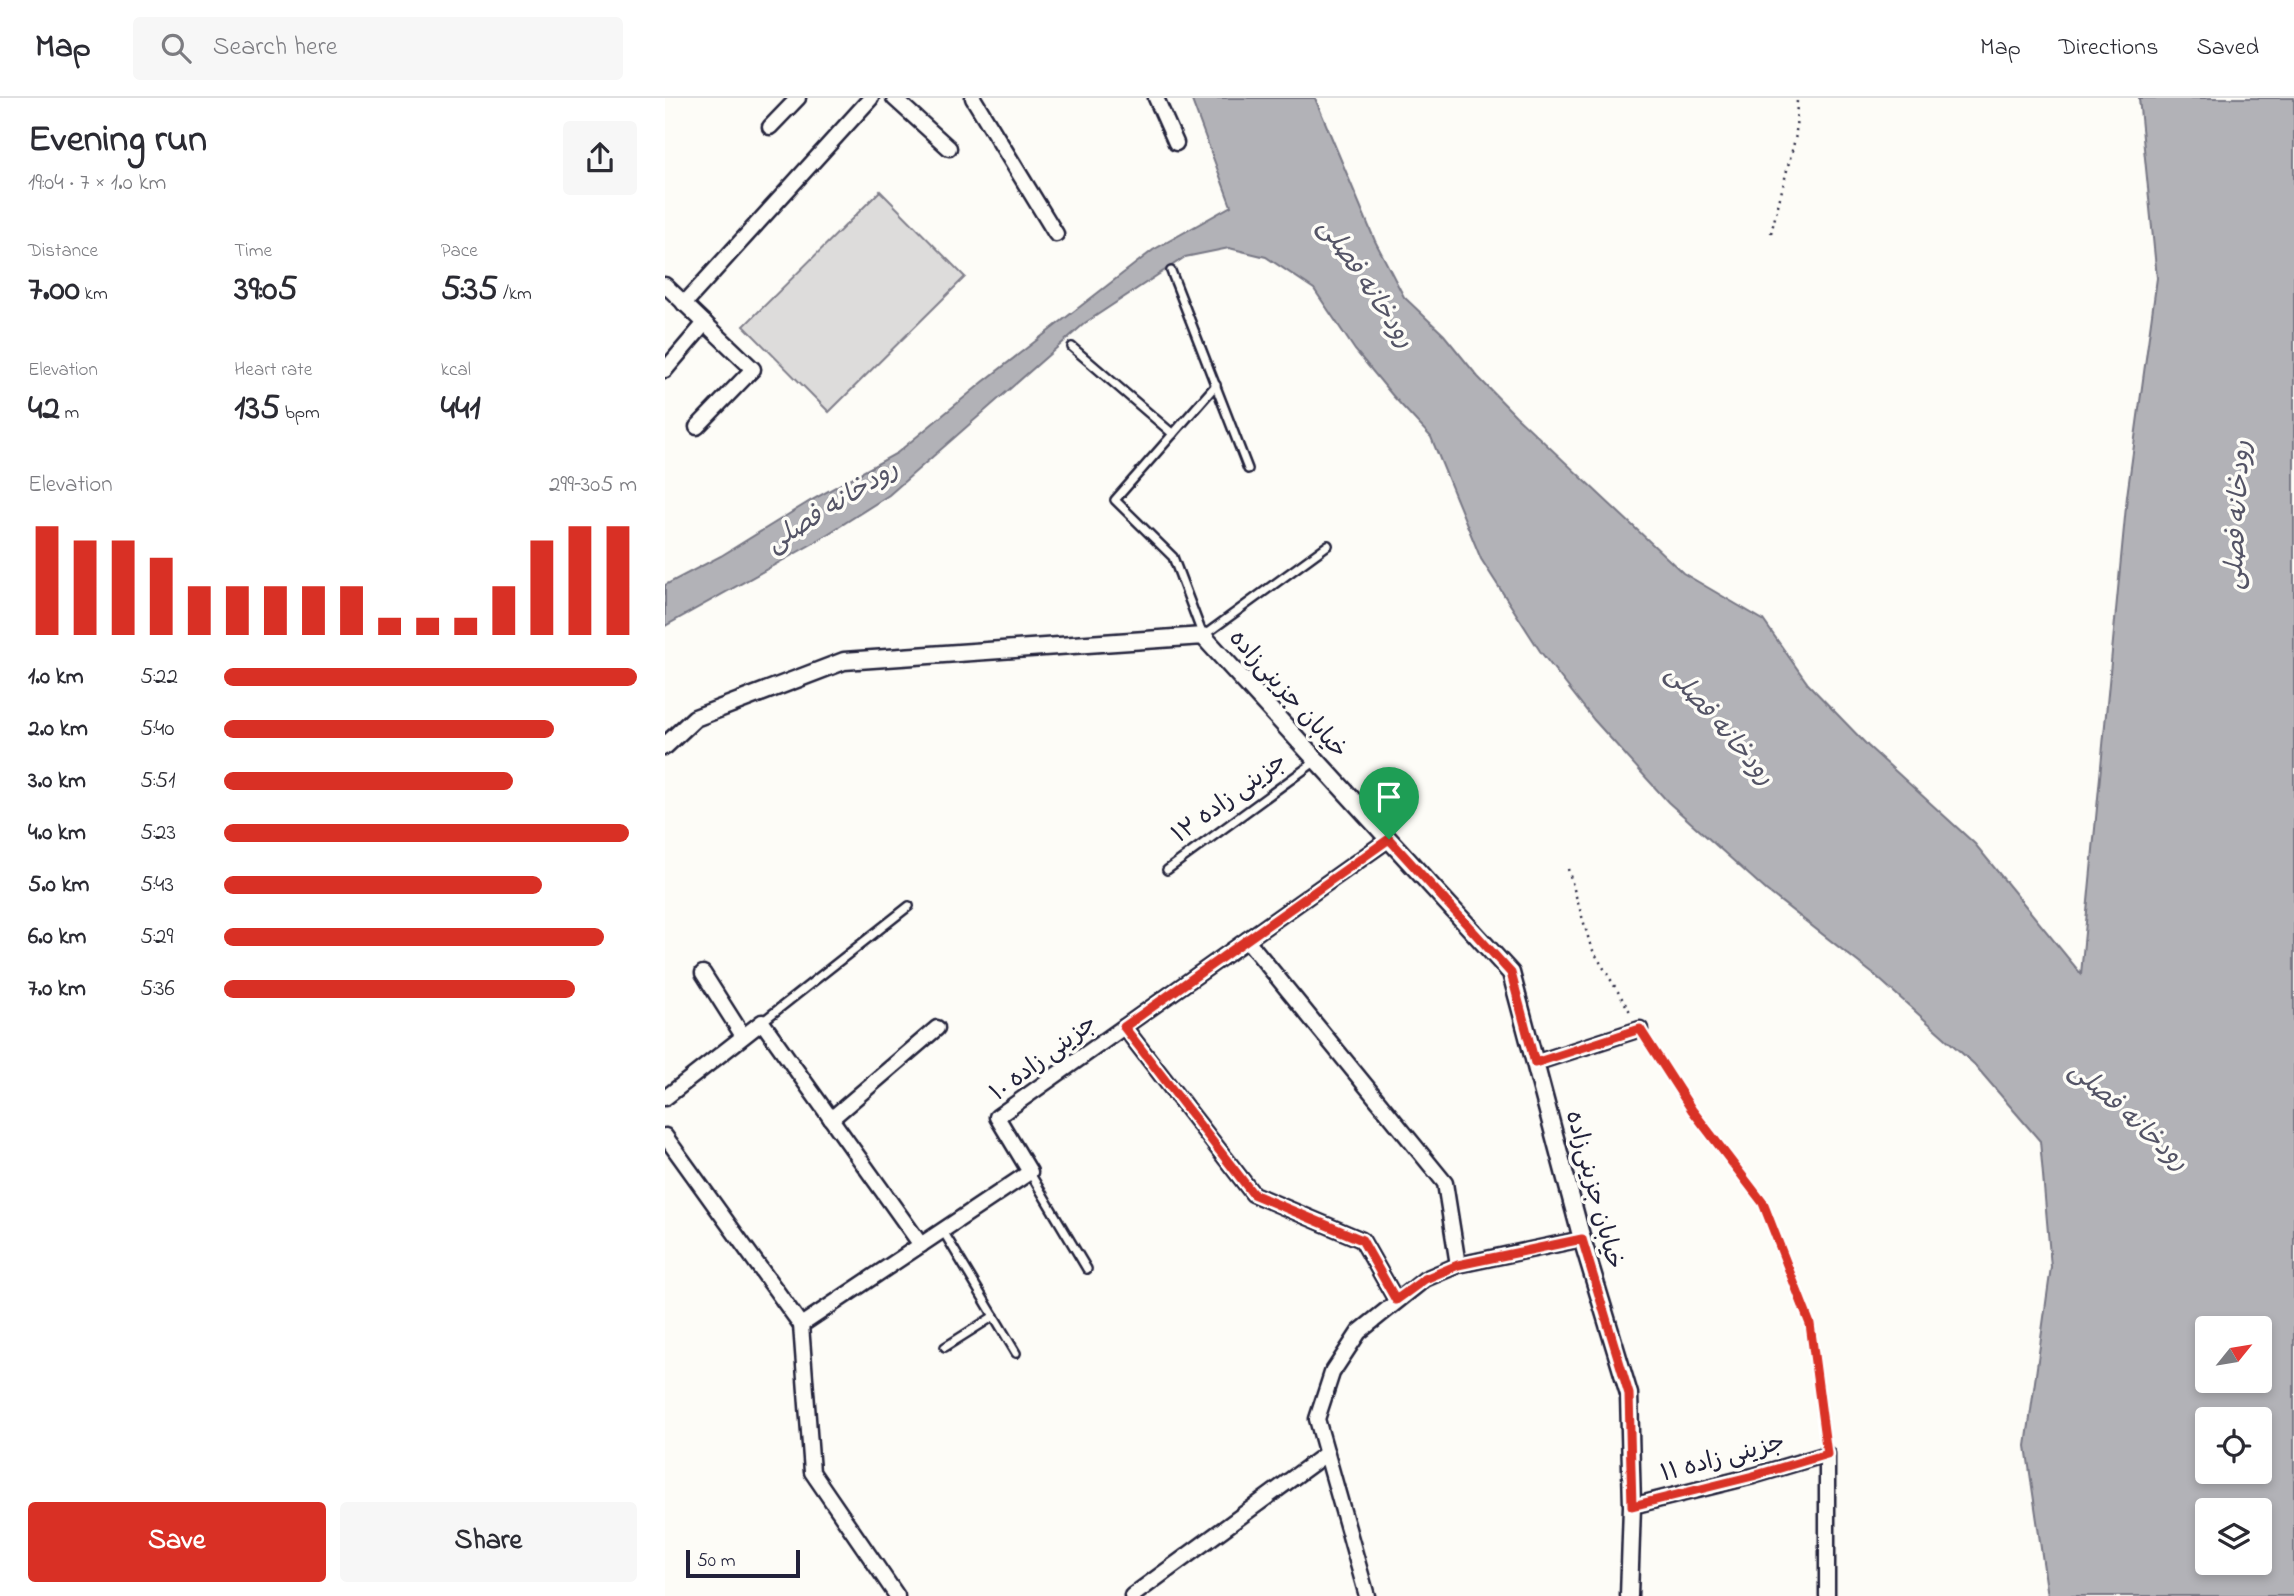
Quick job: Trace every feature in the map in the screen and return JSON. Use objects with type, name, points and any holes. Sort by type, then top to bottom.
[{"type":"street","points":[[770,127],[798,98]]},
{"type":"street","points":[[684,304],[871,98]]},
{"type":"street","points":[[894,98],[949,148]]},
{"type":"street","points":[[973,98],[1056,234]]},
{"type":"street","points":[[1156,98],[1176,143]]},
{"type":"street","points":[[665,285],[754,369],[697,427]]},
{"type":"street","points":[[665,370],[705,323]]},
{"type":"street","name":"خیابان جزینی‌زاده","points":[[665,746],[695,718],[844,661],[1203,636],[1511,973],[1582,1239],[1629,1394],[1632,1506],[1629,1596]]},
{"type":"street","name":"جزینی زاده ۱۰","points":[[1030,1172],[997,1117],[1389,839]]},
{"type":"street","points":[[1247,940],[1445,1184],[1458,1265]]},
{"type":"street","points":[[703,974],[743,1036]]},
{"type":"street","points":[[665,1098],[761,1022],[921,1245]]},
{"type":"street","points":[[1124,1027],[1253,1194],[1362,1240],[1396,1300]]},
{"type":"street","points":[[831,1119],[937,1028]]},
{"type":"street","points":[[1535,1063],[1640,1029]]},
{"type":"street","points":[[665,1136],[801,1325],[812,1472],[897,1596]]},
{"type":"street","points":[[801,1325],[1030,1172]]},
{"type":"street","points":[[1367,1596],[1317,1419],[1332,1373],[1359,1332],[1425,1279],[1458,1265],[1582,1239]]},
{"type":"street","points":[[1132,1596],[1327,1452]]},
{"type":"street","points":[[1827,1454],[1827,1596]]},
{"type":"street","name":"جزینی زاده ۱۱","points":[[1632,1506],[1753,1476],[1827,1454]]},
{"type":"lane","points":[[1171,271],[1248,469]]},
{"type":"lane","points":[[1072,347],[1173,434]]},
{"type":"lane","points":[[1216,385],[1115,500],[1173,557],[1203,636],[1328,545]]},
{"type":"lane","name":"جزینی زاده ۱۲","points":[[1167,870],[1316,760]]},
{"type":"lane","points":[[761,1022],[909,906]]},
{"type":"lane","points":[[1030,1172],[1087,1269]]},
{"type":"lane","points":[[942,1230],[1016,1353]]},
{"type":"lane","points":[[945,1347],[993,1316]]},
{"type":"path","points":[[1770,233],[1796,135],[1797,98]]},
{"type":"path","points":[[1567,869],[1591,947],[1692,1110],[1763,1203],[1810,1324],[1827,1454]]},
{"type":"shaded area","points":[[880,191],[965,277],[829,412],[744,326]]},
{"type":"water","name":"رودخانه فصلی","points":[[1191,98],[1315,98],[1375,241],[1404,297],[1444,335],[1478,377],[1516,416],[1683,573],[1763,620],[1808,684],[1868,746],[1975,844],[2081,974],[2127,496],[2157,278],[2139,98],[2294,98],[2294,1596],[2048,1596],[2026,1446],[2051,1267],[2040,1141],[1974,1064],[1877,977],[1766,890],[1668,802],[1594,720],[1540,651],[1481,559],[1431,437],[1355,350],[1314,289],[1266,257],[1229,248],[1185,257],[1085,323],[889,495],[812,544],[665,626],[665,585],[721,556],[810,501],[897,453],[983,382],[1153,250],[1231,206]]},
{"type":"route","points":[[1389,839],[1511,973],[1535,1063],[1640,1029],[1692,1110],[1763,1203],[1810,1324],[1827,1454],[1753,1476],[1632,1506],[1629,1394],[1582,1239],[1458,1265],[1425,1279],[1396,1300],[1362,1240],[1253,1194],[1124,1027],[1389,839]]}]
